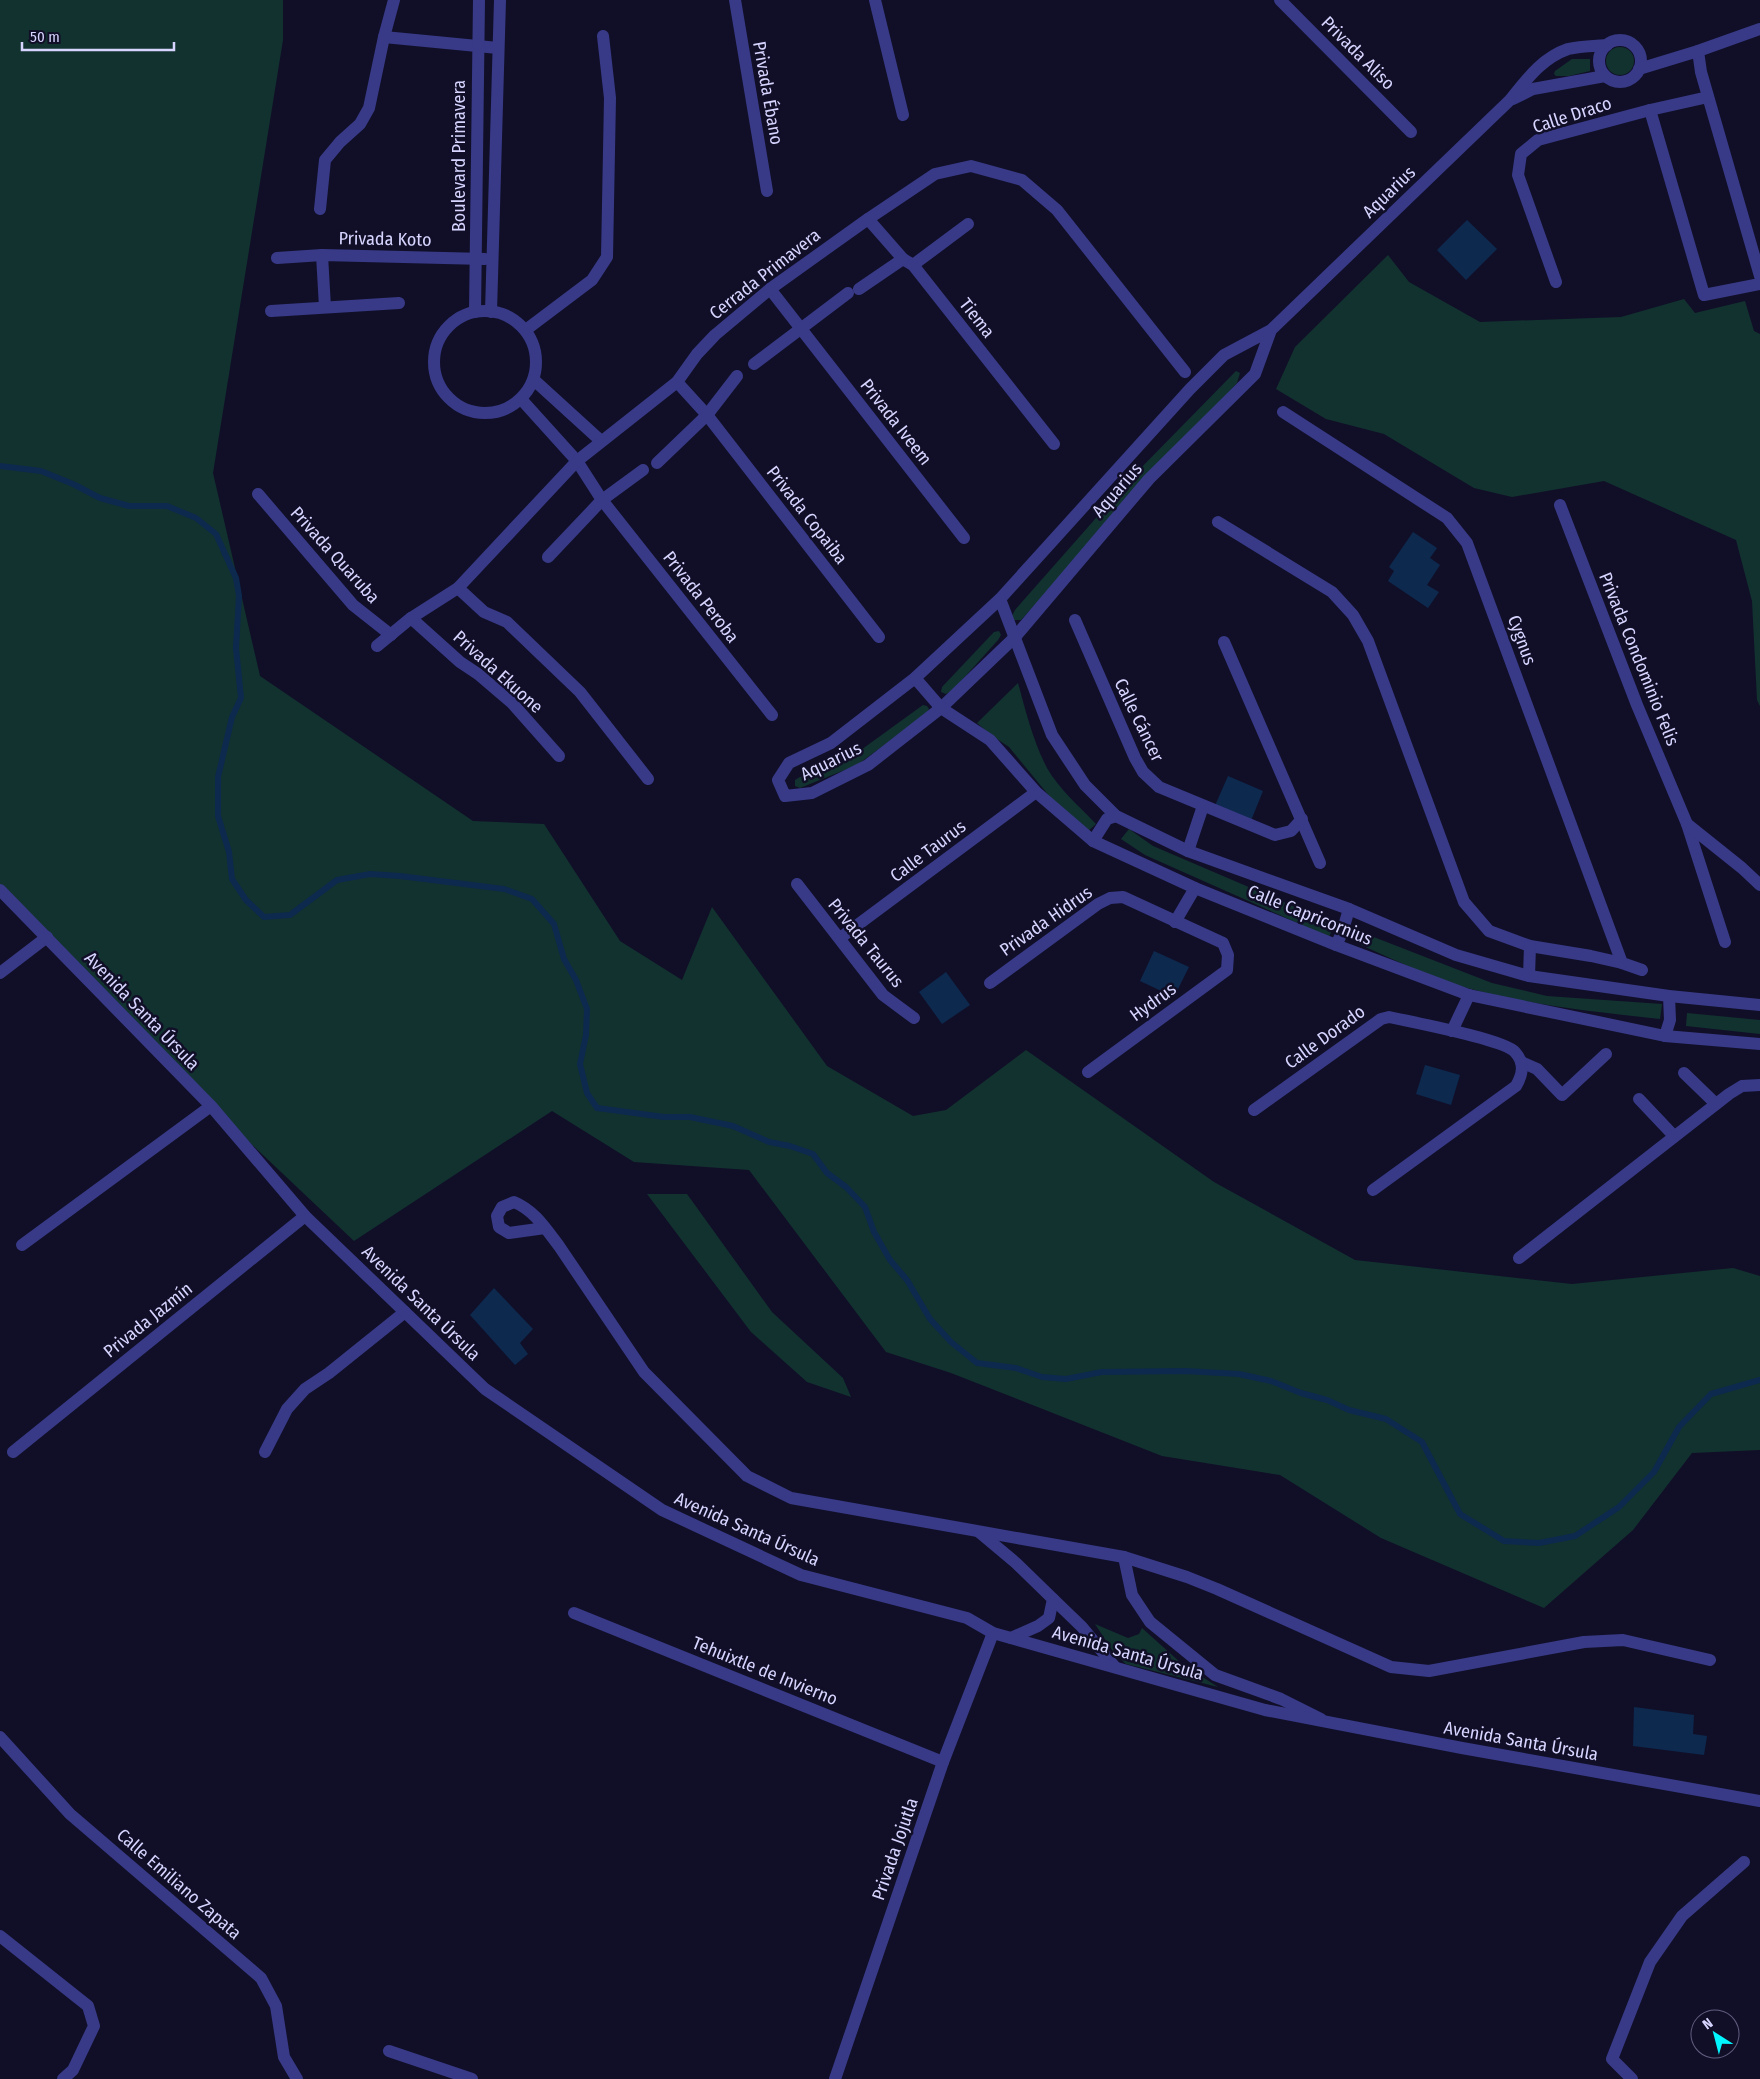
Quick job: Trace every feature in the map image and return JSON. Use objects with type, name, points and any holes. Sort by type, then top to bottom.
[{"type":"street","points":[[320,209],[325,160],[340,142],[360,124],[370,108],[384,38],[394,0]]},
{"type":"street","name":"Boulevard Primavera","points":[[475,312],[479,0]]},
{"type":"street","name":"Boulevard Primavera","points":[[491,312],[500,0]]},
{"type":"street","name":"Privada Ébano","points":[[734,0],[767,191]]},
{"type":"street","points":[[875,0],[903,115]]},
{"type":"street","name":"Privada Aliso","points":[[1280,0],[1411,132]]},
{"type":"street","name":"Aquarius","points":[[1510,100],[1534,89],[1605,76],[1617,82],[1624,82],[1630,79],[1639,69],[1760,29]]},
{"type":"street","points":[[527,329],[592,280],[607,257],[610,98],[603,36]]},
{"type":"street","points":[[384,38],[498,48]]},
{"type":"street","name":"Aquarius","points":[[1271,330],[1255,374],[1149,479],[1015,637],[941,708],[868,765],[812,793],[785,796],[778,780],[789,763],[831,744],[915,678],[1000,599],[1190,389],[1224,355],[1271,330],[1510,100],[1535,70],[1552,56],[1570,49],[1607,45],[1619,41],[1632,45],[1640,55],[1639,69]]},
{"type":"street","points":[[1605,76],[1601,70],[1600,56],[1607,45]]},
{"type":"street","points":[[1698,51],[1708,97],[1760,276]]},
{"type":"street","name":"Calle Draco","points":[[1556,282],[1518,175],[1521,154],[1538,140],[1650,110],[1708,97]]},
{"type":"street","points":[[1650,110],[1704,295],[1760,284]]},
{"type":"street","name":"Cerrada Primavera","points":[[377,646],[411,618],[458,588],[577,461],[677,382],[697,354],[715,335],[770,289],[935,174],[971,166],[1022,180],[1057,210],[1185,372]]},
{"type":"street","name":"Tiema","points":[[868,219],[908,262],[1054,444]]},
{"type":"street","points":[[754,364],[800,328],[854,291],[908,262],[968,224]]},
{"type":"street","name":"Privada Koto","points":[[322,255],[325,306]]},
{"type":"street","name":"Privada Koto","points":[[277,258],[322,255],[492,259]]},
{"type":"street","name":"Privada Iveem","points":[[770,289],[964,538]]},
{"type":"street","points":[[271,311],[325,306],[399,303]]},
{"type":"street","points":[[482,311],[504,314],[527,329],[534,344],[537,366],[531,388],[516,404],[496,414],[474,413],[454,404],[439,387],[434,365],[439,338],[448,327],[463,316],[482,311]]},
{"type":"street","points":[[657,463],[707,415],[737,376]]},
{"type":"street","points":[[534,380],[601,441]]},
{"type":"street","name":"Privada Copaiba","points":[[677,382],[707,415],[879,637]]},
{"type":"street","points":[[521,399],[577,461]]},
{"type":"street","name":"Cygnus","points":[[1283,412],[1447,518],[1467,543],[1622,963]]},
{"type":"street","name":"Privada Peroba","points":[[577,461],[602,500],[772,716]]},
{"type":"street","points":[[548,557],[602,500],[643,470]]},
{"type":"street","name":"Privada Quaruba","points":[[258,494],[352,605],[391,635]]},
{"type":"street","name":"Privada Condominio Felis","points":[[1560,505],[1637,704],[1687,824],[1725,942]]},
{"type":"street","points":[[1218,522],[1332,592],[1353,615],[1368,641],[1464,902],[1489,931],[1530,946],[1591,956],[1642,970]]},
{"type":"street","points":[[458,588],[484,612],[507,622],[580,692],[648,779]]},
{"type":"street","name":"Calle Capricornius","points":[[1000,599],[1052,735],[1084,786],[1116,816],[1188,851],[1349,909],[1456,955],[1529,976],[1669,996],[1760,1005]]},
{"type":"street","name":"Privada Ekuone","points":[[411,618],[460,662],[478,674],[512,703],[560,756]]},
{"type":"street","name":"Calle Cáncer","points":[[1074,620],[1135,758],[1143,772],[1159,787],[1275,835],[1291,831],[1302,819]]},
{"type":"street","points":[[1224,642],[1320,863]]},
{"type":"street","name":"Calle Capricornius","points":[[915,678],[941,708],[990,740],[1036,792],[1093,841],[1194,888],[1336,945],[1469,995],[1665,1036],[1760,1044]]},
{"type":"street","name":"Calle Taurus","points":[[840,938],[1036,792]]},
{"type":"street","points":[[1188,851],[1203,806]]},
{"type":"street","points":[[1093,841],[1107,819],[1116,816]]},
{"type":"street","name":"Privada Condominio Felis","points":[[1687,824],[1742,868],[1760,885]]},
{"type":"street","name":"Privada Taurus","points":[[797,884],[883,995],[914,1018]]},
{"type":"street","points":[[1176,922],[1194,888]]},
{"type":"street","name":"Avenida Santa Úrsula","points":[[0,890],[211,1106],[305,1216],[485,1389],[662,1510],[801,1575],[967,1618],[993,1633],[1265,1710],[1452,1746],[1760,1801]]},
{"type":"street","name":"Privada Hidrus","points":[[990,983],[1098,904],[1110,898],[1123,897],[1222,943],[1228,955]]},
{"type":"street","points":[[1336,945],[1342,933],[1349,909]]},
{"type":"street","points":[[0,974],[47,937]]},
{"type":"street","points":[[1529,976],[1530,946]]},
{"type":"street","name":"Hydrus","points":[[1088,1072],[1227,970],[1228,955]]},
{"type":"street","points":[[1452,1031],[1469,995]]},
{"type":"street","points":[[1665,1036],[1670,1020],[1669,996]]},
{"type":"street","name":"Calle Dorado","points":[[1254,1110],[1381,1019],[1389,1017],[1504,1045],[1514,1051],[1521,1062],[1537,1069],[1562,1095],[1606,1054]]},
{"type":"street","points":[[1373,1190],[1516,1086],[1523,1074],[1521,1062]]},
{"type":"street","points":[[1684,1073],[1716,1104]]},
{"type":"street","points":[[1519,1258],[1716,1104],[1742,1086],[1760,1085]]},
{"type":"street","points":[[1639,1100],[1674,1136]]},
{"type":"street","points":[[22,1245],[211,1106]]},
{"type":"street","name":"Privada Jazmín","points":[[13,1452],[305,1216]]},
{"type":"street","points":[[545,1228],[644,1372],[747,1476],[792,1498],[1124,1556],[1217,1589],[1391,1667],[1429,1671],[1584,1642],[1623,1640],[1710,1660]]},
{"type":"street","points":[[265,1452],[287,1409],[305,1389],[329,1373],[405,1312]]},
{"type":"street","points":[[977,1531],[1016,1563],[1082,1627],[1114,1667]]},
{"type":"street","points":[[1124,1556],[1132,1595],[1150,1622],[1215,1675],[1281,1699],[1325,1721]]},
{"type":"street","points":[[1011,1638],[1038,1626],[1049,1618],[1053,1599]]},
{"type":"street","name":"Tehuixtle de Invierno","points":[[574,1612],[943,1762]]},
{"type":"street","name":"Privada Jojutla","points":[[835,2079],[943,1762],[993,1633]]},
{"type":"street","name":"Calle Emiliano Zapata","points":[[0,1737],[70,1814],[261,1978],[276,2006],[284,2057],[297,2079]]},
{"type":"street","points":[[1632,2079],[1612,2059],[1650,1962],[1682,1916],[1744,1862]]},
{"type":"street","points":[[0,1936],[88,2006],[94,2026],[73,2070],[63,2079]]},
{"type":"street","points":[[389,2051],[472,2079]]},
{"type":"green space","points":[[0,0],[283,0],[283,40],[213,473],[260,676],[473,821],[544,824],[620,941],[682,980],[712,907],[827,1066],[913,1116],[946,1110],[1026,1050],[1214,1182],[1355,1260],[1572,1284],[1733,1268],[1760,1276],[1760,1450],[1692,1453],[1633,1530],[1544,1608],[1381,1538],[1280,1475],[1162,1456],[951,1373],[886,1352],[749,1170],[634,1162],[552,1111],[354,1241],[211,1106],[0,893]]},
{"type":"green space","points":[[1620,47],[1630,51],[1634,61],[1630,71],[1620,75],[1610,71],[1606,61],[1610,51]]},
{"type":"green space","points":[[1572,59],[1590,59],[1590,71],[1569,76],[1556,76],[1554,74],[1555,71]]},
{"type":"green space","points":[[1388,255],[1409,282],[1480,322],[1621,317],[1684,299],[1695,313],[1745,301],[1754,331],[1760,334],[1760,706],[1757,700],[1752,601],[1736,540],[1604,481],[1512,497],[1474,488],[1384,434],[1326,419],[1276,389],[1295,347]]},
{"type":"green space","points":[[1236,371],[1240,373],[1237,383],[1021,620],[1014,620],[1012,616],[1015,610],[1133,476]]},
{"type":"green space","points":[[999,631],[1001,635],[998,640],[953,690],[946,694],[941,692],[942,687],[994,632]]},
{"type":"green space","points":[[1018,683],[1034,737],[1047,768],[1063,790],[1096,824],[1086,833],[1055,803],[1009,747],[977,723]]},
{"type":"green space","points":[[923,705],[929,709],[926,714],[857,765],[800,788],[795,786],[795,780],[800,777],[854,755]]},
{"type":"green space","points":[[1129,829],[1153,846],[1335,924],[1329,937],[1145,855],[1121,839]]},
{"type":"green space","points":[[1366,934],[1492,983],[1547,996],[1662,1004],[1660,1019],[1541,1004],[1494,995],[1457,985],[1429,975],[1361,945]]},
{"type":"green space","points":[[1687,1013],[1760,1020],[1760,1034],[1686,1026]]},
{"type":"green space","points":[[647,1194],[687,1194],[772,1312],[843,1378],[851,1397],[807,1382],[751,1332]]},
{"type":"green space","points":[[1095,1624],[1128,1638],[1139,1634],[1142,1628],[1182,1664],[1218,1687],[1126,1664],[1114,1653]]},
{"type":"water","points":[[1467,220],[1497,249],[1466,280],[1437,250]]},
{"type":"water","points":[[1413,532],[1437,548],[1430,558],[1440,565],[1427,585],[1439,592],[1428,608],[1388,581],[1394,571],[1389,567]]},
{"type":"water","points":[[1228,776],[1263,791],[1250,823],[1214,808]]},
{"type":"water","points":[[1154,951],[1189,967],[1174,997],[1140,981]]},
{"type":"water","points":[[946,972],[970,1005],[942,1024],[919,992]]},
{"type":"water","points":[[1425,1065],[1460,1075],[1451,1105],[1416,1094]]},
{"type":"water","points":[[494,1288],[533,1329],[520,1343],[528,1354],[515,1365],[470,1315]]},
{"type":"water","points":[[1634,1707],[1694,1715],[1693,1734],[1707,1736],[1704,1755],[1633,1746]]},
{"type":"waterway","points":[[0,466],[41,471],[100,498],[129,506],[167,506],[196,518],[216,534],[236,578],[239,596],[236,648],[241,698],[232,717],[218,777],[218,816],[229,852],[232,879],[246,900],[264,917],[290,915],[337,880],[370,874],[504,889],[532,899],[554,924],[564,959],[576,980],[587,1009],[586,1035],[580,1064],[587,1093],[597,1108],[664,1117],[690,1117],[733,1126],[769,1142],[790,1146],[813,1154],[827,1173],[846,1187],[865,1207],[874,1232],[890,1260],[907,1280],[930,1319],[951,1342],[977,1363],[1016,1368],[1042,1377],[1066,1379],[1102,1372],[1185,1371],[1239,1374],[1271,1381],[1301,1393],[1327,1400],[1349,1410],[1386,1419],[1422,1442],[1460,1514],[1504,1541],[1539,1543],[1575,1536],[1619,1507],[1654,1472],[1679,1427],[1711,1394],[1760,1380]]}]
